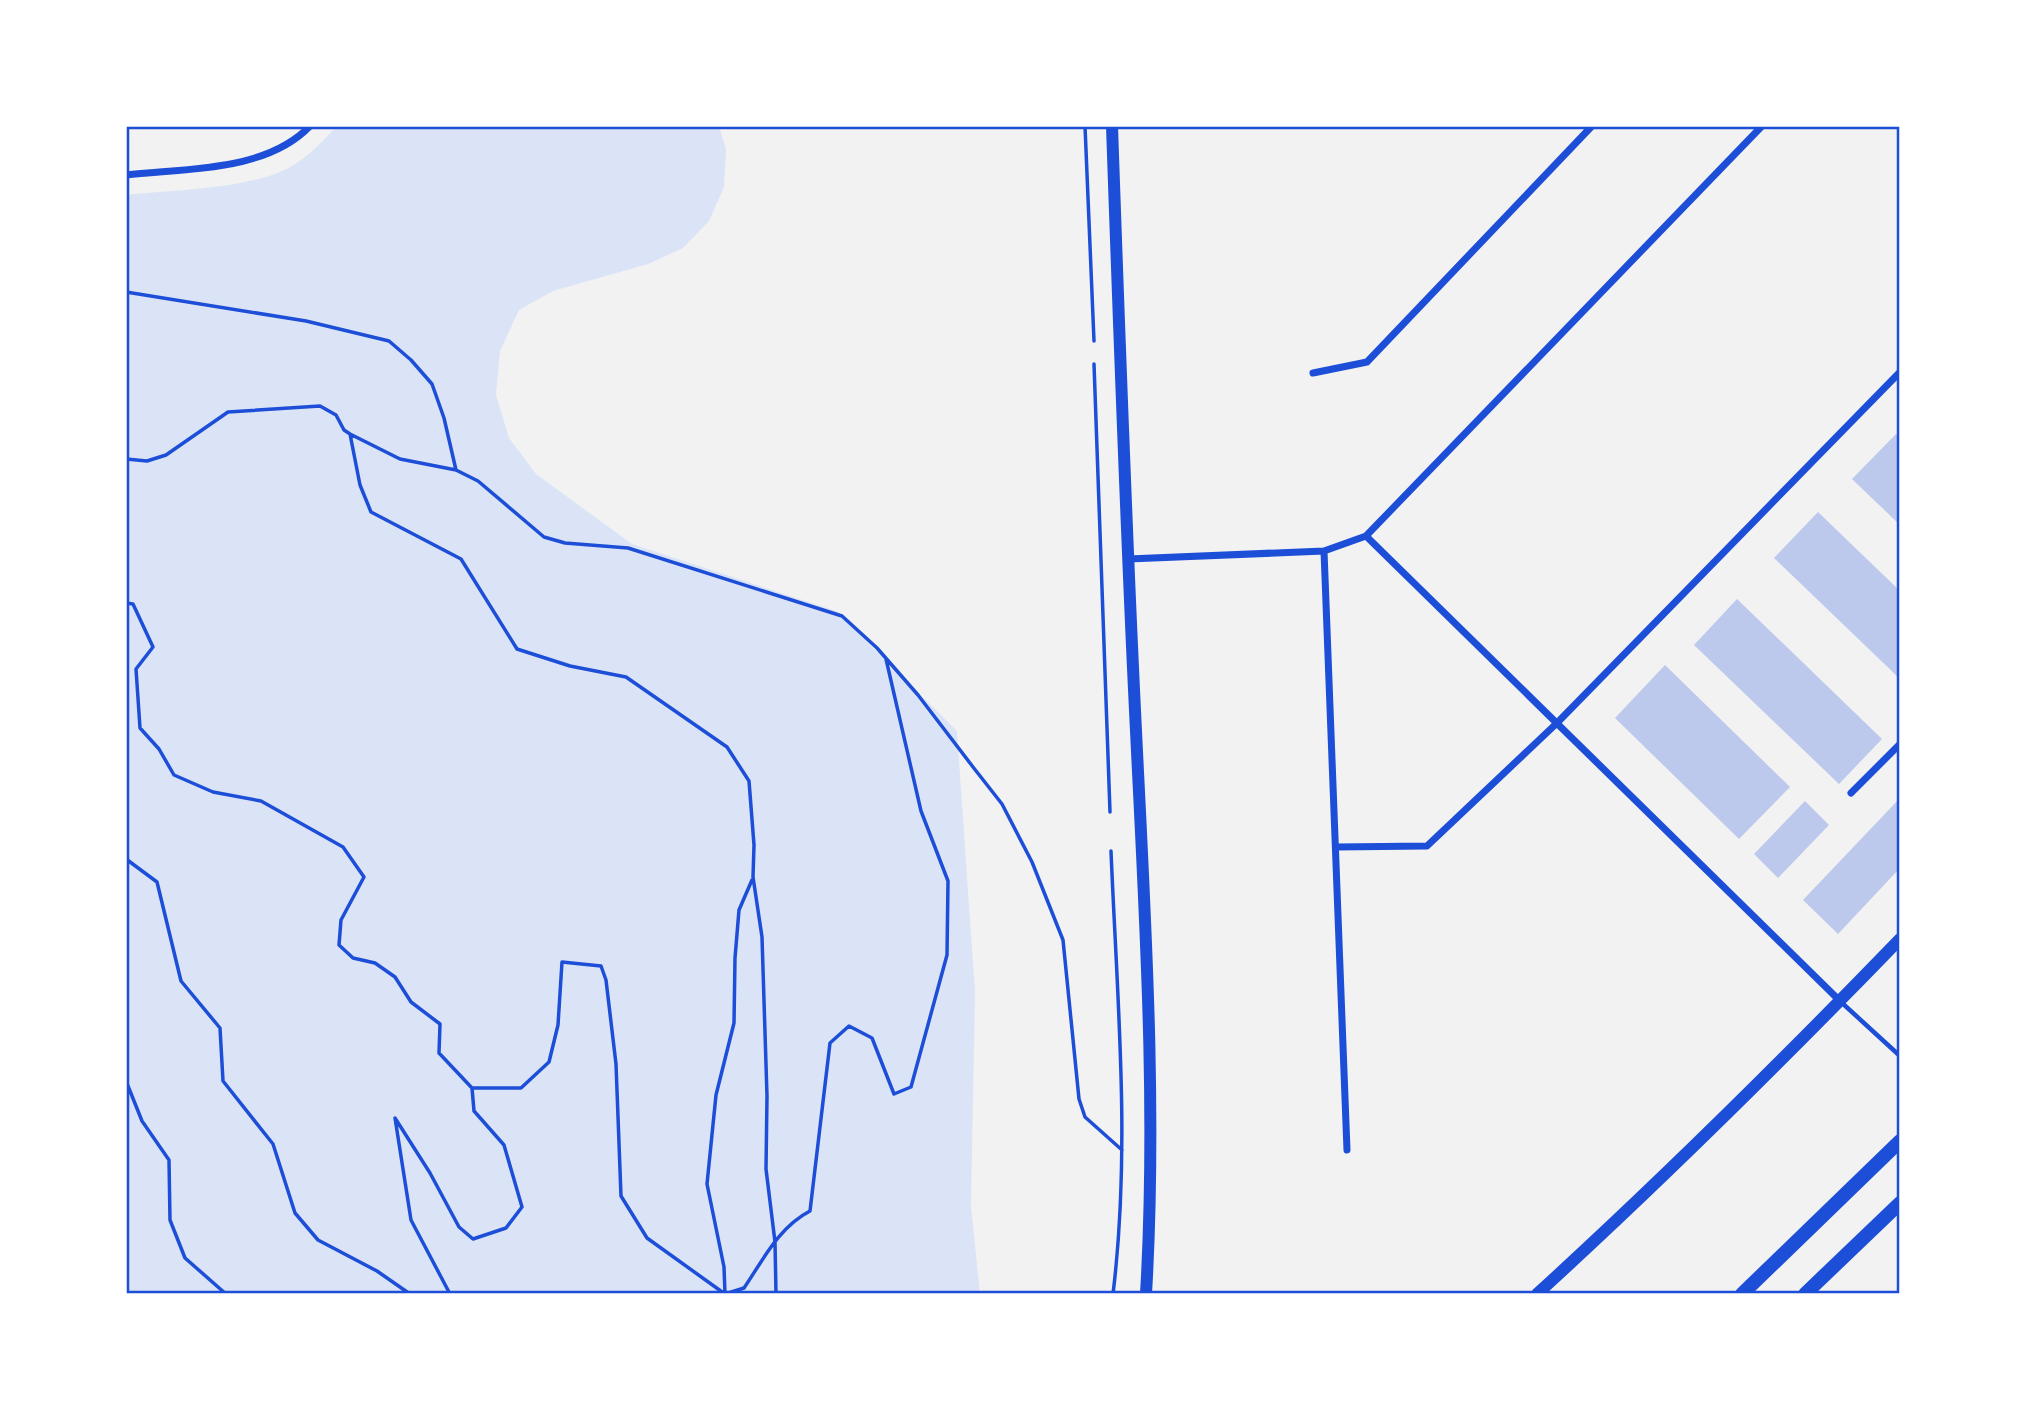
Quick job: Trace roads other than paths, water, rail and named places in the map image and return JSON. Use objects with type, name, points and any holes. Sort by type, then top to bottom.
[{"type":"highway","points":[[1742,1294],[1900,1141]]},
{"type":"highway","points":[[1805,1294],[1900,1203]]},
{"type":"main road","points":[[1112,126],[1128,559],[1150,1033],[1149,1240],[1146,1294]]},
{"type":"main road","points":[[1537,1294],[1630,1209],[1900,939]]},
{"type":"street","points":[[126,175],[253,160],[281,149],[310,126]]},
{"type":"street","points":[[1313,373],[1367,362],[1592,126]]},
{"type":"street","points":[[1128,559],[1324,551],[1366,536],[1762,126]]},
{"type":"street","points":[[1336,847],[1427,846],[1557,723],[1900,372]]},
{"type":"street","points":[[1366,536],[1840,1001]]},
{"type":"street","points":[[1324,551],[1347,1150]]},
{"type":"street","points":[[1851,793],[1900,744]]},
{"type":"lane","points":[[1840,1001],[1900,1056]]}]
